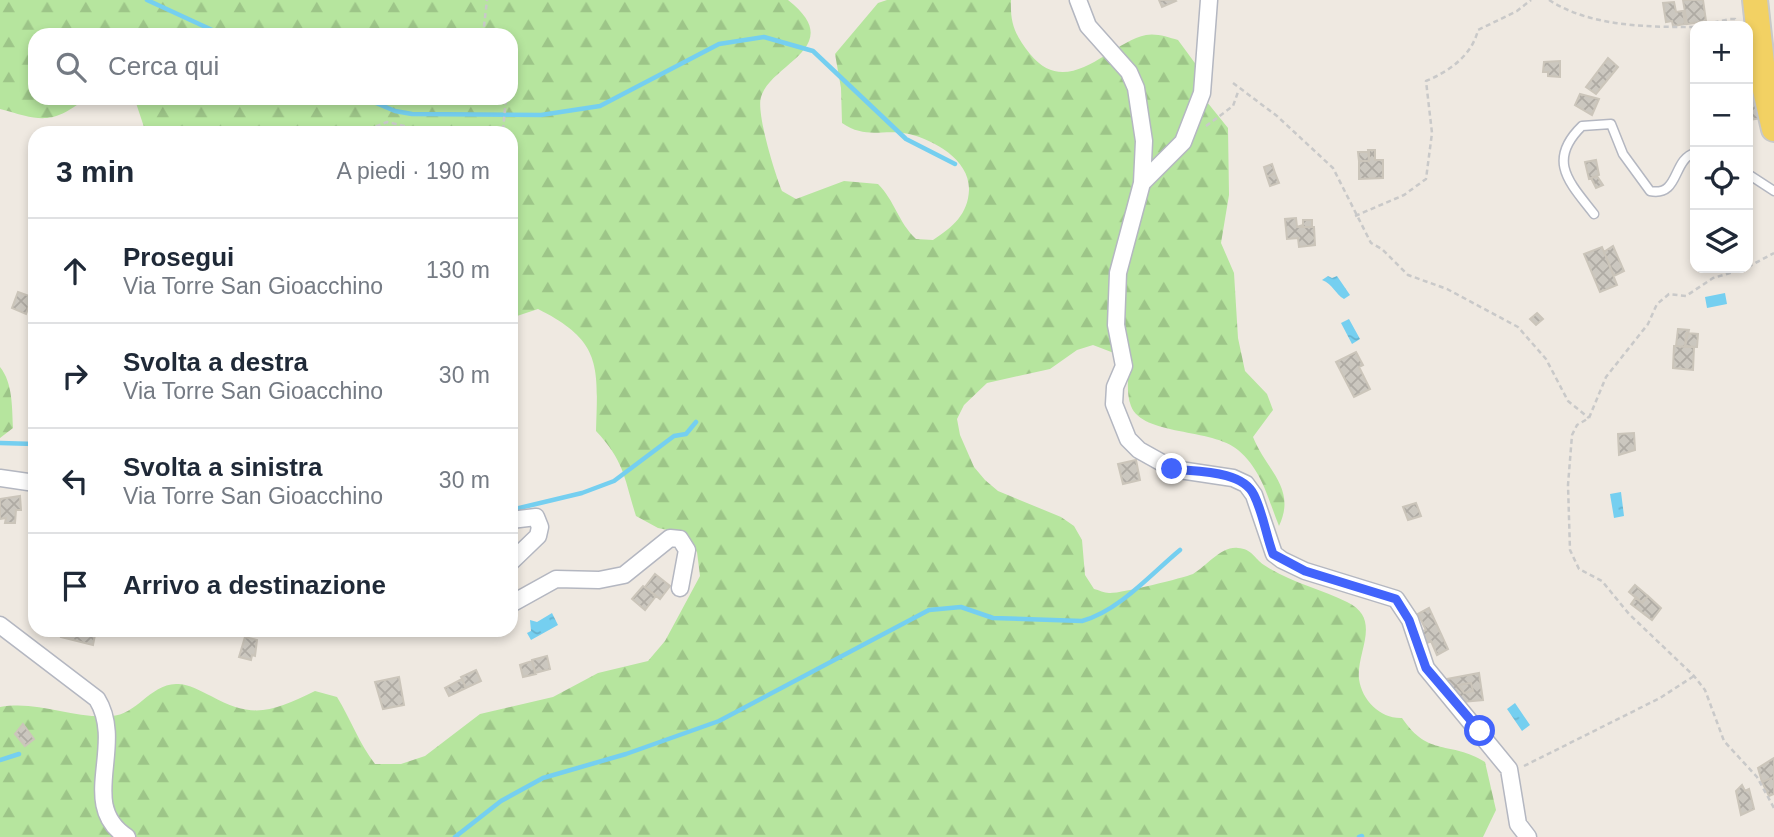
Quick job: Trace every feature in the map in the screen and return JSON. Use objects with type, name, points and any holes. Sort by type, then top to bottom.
[{"type":"main road","points":[[1755,0],[1765,90],[1774,129]]},
{"type":"street","points":[[1078,0],[1088,26],[1129,72],[1136,88],[1144,141],[1142,183],[1118,273],[1116,325],[1124,366],[1115,387],[1114,404],[1128,439],[1139,450],[1172,469],[1233,478],[1246,484],[1254,495],[1273,554],[1282,560],[1305,571],[1396,599],[1409,620],[1426,668],[1480,731],[1509,775],[1518,824],[1528,837]]},
{"type":"street","points":[[1142,183],[1183,142],[1202,93],[1209,0]]},
{"type":"street","points":[[0,478],[28,482]]},
{"type":"street","points":[[518,519],[536,517],[540,527],[538,536],[518,555]]},
{"type":"street","points":[[518,600],[556,579],[599,580],[624,575],[670,538],[680,539],[687,551],[681,588]]},
{"type":"street","points":[[0,625],[97,699],[107,723],[103,805],[106,818],[128,837]]},
{"type":"lane","points":[[1594,214],[1564,170],[1563,158],[1568,143],[1582,126],[1611,124],[1623,153],[1650,191],[1665,190],[1672,185],[1683,162],[1690,157]]},
{"type":"lane","points":[[1753,177],[1774,191]]},
{"type":"path","points":[[484,28],[487,0]]},
{"type":"path","points":[[1355,216],[1404,195],[1426,179],[1432,133],[1426,81],[1466,54],[1475,42],[1478,30],[1531,0]]},
{"type":"path","points":[[1549,0],[1602,20],[1646,26],[1690,26]]},
{"type":"path","points":[[1233,83],[1277,116],[1333,168],[1371,243],[1382,249],[1408,275],[1447,289],[1518,327],[1546,359],[1569,401],[1590,418]]},
{"type":"path","points":[[1183,142],[1193,138],[1233,106],[1238,92]]},
{"type":"path","points":[[503,126],[505,105]]},
{"type":"path","points":[[377,126],[387,122],[404,126]]},
{"type":"path","points":[[1753,265],[1774,253]]},
{"type":"path","points":[[1730,273],[1713,278],[1686,296],[1669,293],[1664,297],[1648,324],[1606,377],[1590,418],[1577,425],[1572,435],[1568,485],[1570,550],[1578,569],[1602,581],[1629,614],[1694,676],[1705,691],[1724,741],[1757,778],[1774,808]]},
{"type":"path","points":[[1509,775],[1585,733],[1660,698],[1694,676]]},
{"type":"green space","points":[[0,0],[788,0],[804,16],[810,30],[808,42],[801,53],[767,85],[760,105],[767,144],[782,191],[796,199],[844,181],[878,184],[916,239],[933,240],[953,225],[966,206],[969,190],[964,169],[949,153],[919,137],[859,131],[842,123],[841,88],[835,54],[878,3],[887,0],[1011,0],[1014,29],[1021,41],[1044,67],[1059,72],[1089,65],[1146,35],[1178,40],[1200,70],[1207,102],[1228,128],[1229,195],[1221,243],[1234,273],[1238,338],[1245,371],[1267,394],[1273,410],[1253,437],[1282,490],[1284,513],[1279,526],[1263,485],[1253,467],[1238,450],[1227,443],[1163,427],[1138,416],[1129,400],[1127,358],[1093,345],[1077,350],[1050,369],[987,383],[964,405],[957,419],[960,435],[974,467],[998,491],[1061,517],[1074,526],[1082,540],[1085,575],[1094,589],[1115,593],[1187,576],[1198,571],[1220,553],[1238,548],[1250,552],[1274,571],[1337,597],[1358,609],[1364,617],[1366,627],[1359,679],[1368,701],[1380,712],[1394,718],[1402,718],[1421,739],[1461,751],[1485,762],[1496,810],[1483,837],[0,837],[0,707],[28,706],[83,715],[111,716],[128,711],[158,689],[180,684],[239,708],[263,710],[287,704],[315,691],[337,697],[375,764],[401,764],[425,756],[480,714],[553,697],[598,673],[648,661],[665,641],[700,576],[697,552],[682,533],[658,528],[636,516],[618,461],[596,431],[595,372],[585,345],[574,332],[538,309],[518,316],[518,126],[144,126],[137,105],[518,105],[518,28],[28,28],[28,105],[77,105],[54,117],[45,118],[0,109]]},
{"type":"green space","points":[[0,367],[10,388],[13,428],[0,438]]},
{"type":"water","points":[[1328,276],[1337,276],[1350,295],[1344,299],[1341,297],[1322,280]]},
{"type":"water","points":[[1725,293],[1727,304],[1707,308],[1705,297]]},
{"type":"water","points":[[1349,319],[1360,339],[1352,344],[1341,323]]},
{"type":"water","points":[[1621,492],[1624,516],[1614,518],[1610,494]]},
{"type":"water","points":[[552,613],[558,625],[531,640],[527,633],[531,631],[530,620],[537,622]]},
{"type":"water","points":[[1515,703],[1530,725],[1522,731],[1507,709]]},
{"type":"building","points":[[1159,0],[1175,0],[1176,1],[1162,7]]},
{"type":"building","points":[[1683,0],[1703,0],[1706,21],[1690,21],[1687,24]]},
{"type":"building","points":[[1674,2],[1676,12],[1683,11],[1685,24],[1673,26],[1672,21],[1666,22],[1663,3]]},
{"type":"building","points":[[1608,58],[1618,67],[1596,94],[1586,87]]},
{"type":"building","points":[[1560,61],[1560,77],[1548,76],[1548,72],[1543,72],[1544,62]]},
{"type":"building","points":[[1580,94],[1599,99],[1592,115],[1575,105]]},
{"type":"building","points":[[1759,101],[1762,118],[1753,119],[1753,102]]},
{"type":"building","points":[[1368,150],[1375,150],[1375,160],[1383,160],[1383,178],[1359,179],[1359,161],[1369,161]]},
{"type":"building","points":[[1358,152],[1369,152],[1369,161],[1359,161]]},
{"type":"building","points":[[1596,160],[1599,175],[1589,179],[1585,162]]},
{"type":"building","points":[[1272,164],[1275,173],[1267,177],[1264,167]]},
{"type":"building","points":[[1275,173],[1279,183],[1270,186],[1267,177]]},
{"type":"building","points":[[1597,176],[1603,185],[1596,188],[1591,178]]},
{"type":"building","points":[[1296,218],[1297,227],[1314,227],[1315,245],[1299,247],[1298,238],[1287,239],[1285,219]]},
{"type":"building","points":[[1303,220],[1312,220],[1312,227],[1297,227],[1303,225]]},
{"type":"building","points":[[1613,246],[1624,271],[1614,276],[1604,252]]},
{"type":"building","points":[[1602,247],[1617,285],[1600,292],[1584,254]]},
{"type":"building","points":[[18,292],[28,296],[26,314],[12,308]]},
{"type":"building","points":[[1537,313],[1543,319],[1536,325],[1530,319]]},
{"type":"building","points":[[1678,329],[1689,330],[1685,347],[1676,346]]},
{"type":"building","points":[[1686,333],[1698,334],[1697,347],[1685,346]]},
{"type":"building","points":[[1674,346],[1694,347],[1693,370],[1673,368]]},
{"type":"building","points":[[1356,352],[1363,365],[1359,367],[1370,389],[1354,397],[1336,362]]},
{"type":"building","points":[[1634,433],[1635,450],[1619,455],[1618,434]]},
{"type":"building","points":[[1136,460],[1140,480],[1123,484],[1118,464]]},
{"type":"building","points":[[20,496],[21,510],[16,510],[15,523],[5,523],[6,518],[0,519],[0,499]]},
{"type":"building","points":[[1416,503],[1421,516],[1408,520],[1403,507]]},
{"type":"building","points":[[655,574],[670,586],[660,599],[645,587]]},
{"type":"building","points":[[1635,585],[1648,596],[1642,603],[1629,592]]},
{"type":"building","points":[[643,586],[656,596],[645,610],[632,599]]},
{"type":"building","points":[[1648,596],[1661,608],[1652,620],[1631,604],[1636,597],[1642,603]]},
{"type":"building","points":[[1429,608],[1448,649],[1437,655],[1431,641],[1422,646],[1416,633],[1426,630],[1418,614]]},
{"type":"building","points":[[61,637],[95,637],[93,645]]},
{"type":"building","points":[[245,637],[257,640],[255,656],[252,655],[251,660],[239,657]]},
{"type":"building","points":[[547,656],[550,669],[535,673],[532,660]]},
{"type":"building","points":[[532,661],[536,674],[523,677],[520,665]]},
{"type":"building","points":[[476,670],[481,681],[466,688],[461,677]]},
{"type":"building","points":[[1479,673],[1483,700],[1462,702],[1442,680]]},
{"type":"building","points":[[399,677],[404,705],[383,709],[375,682]]},
{"type":"building","points":[[462,679],[466,688],[449,696],[445,688]]},
{"type":"building","points":[[1471,683],[1473,691],[1464,693],[1458,685]]},
{"type":"building","points":[[23,724],[34,739],[25,746],[15,734]]},
{"type":"building","points":[[1774,758],[1774,777],[1762,782],[1758,768]]},
{"type":"building","points":[[1774,777],[1774,794],[1769,796],[1762,782]]},
{"type":"building","points":[[1742,785],[1745,791],[1749,789],[1754,809],[1741,815],[1736,791]]},
{"type":"waterway","points":[[147,0],[208,28]]},
{"type":"waterway","points":[[381,105],[412,114],[541,115],[600,106],[719,44],[764,37],[813,51],[906,139],[955,164]]},
{"type":"waterway","points":[[518,508],[582,493],[614,481],[674,436],[686,434],[696,422]]},
{"type":"waterway","points":[[0,443],[28,444]]},
{"type":"waterway","points":[[455,837],[501,801],[543,778],[626,754],[719,721],[929,610],[961,607],[993,618],[1082,621],[1122,600],[1180,550]]},
{"type":"waterway","points":[[0,760],[19,754]]},
{"type":"route","points":[[1172,469],[1233,478],[1246,484],[1254,495],[1273,554],[1305,571],[1396,599],[1409,620],[1426,668],[1480,731]]}]
